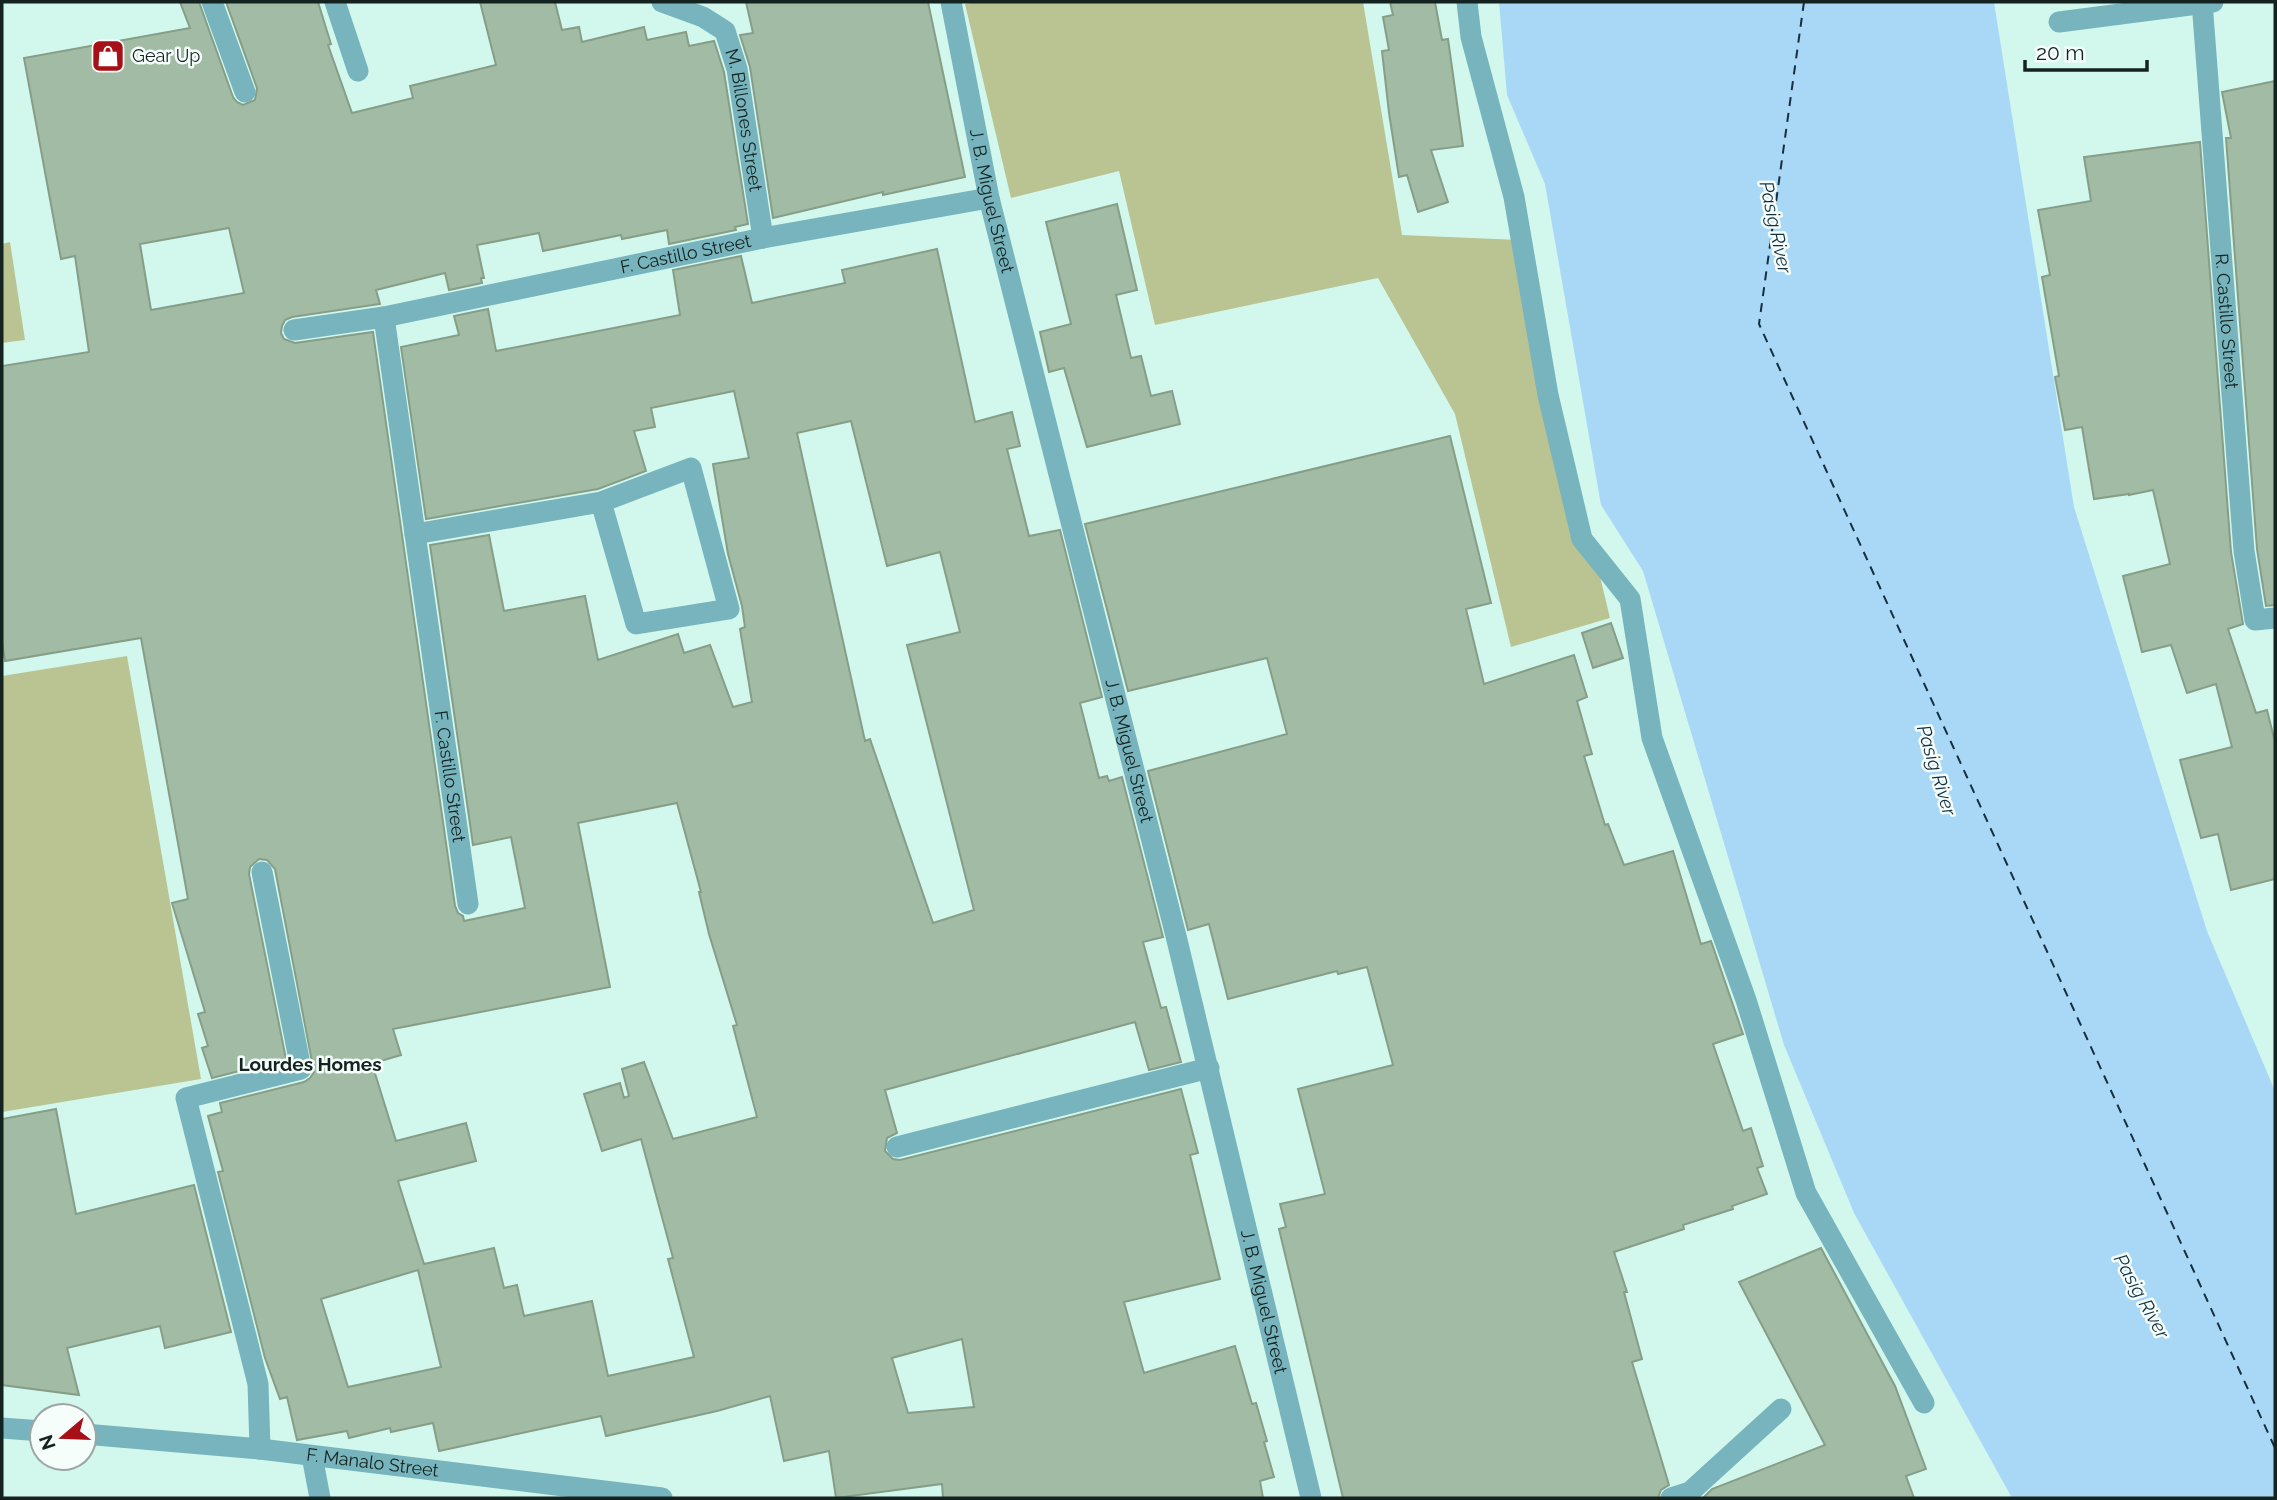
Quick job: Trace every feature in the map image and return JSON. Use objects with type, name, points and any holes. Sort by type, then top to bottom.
[{"type":"street","points":[[212,2],[245,92]]},
{"type":"street","points":[[335,2],[358,71]]},
{"type":"street","name":"M. Billones Street","points":[[662,2],[704,18],[726,32],[737,69],[764,237]]},
{"type":"street","name":"J. B. Miguel Street","points":[[951,2],[989,198],[1209,1068],[1311,1498]]},
{"type":"street","points":[[1467,2],[1471,37],[1514,197],[1548,395],[1582,539],[1630,599],[1652,738],[1746,1000],[1806,1193],[1924,1403]]},
{"type":"street","points":[[2059,22],[2205,2]]},
{"type":"street","name":"R. Castillo Street","points":[[2205,2],[2244,551],[2255,620],[2275,618]]},
{"type":"street","name":"F. Castillo Street","points":[[294,330],[384,317],[764,237],[989,198]]},
{"type":"street","name":"F. Castillo Street","points":[[384,317],[468,904]]},
{"type":"street","points":[[415,534],[601,502],[691,468],[729,609],[636,624],[601,502]]},
{"type":"street","points":[[260,1449],[258,1384],[186,1098],[301,1069],[262,872]]},
{"type":"street","points":[[897,1147],[1209,1068]]},
{"type":"street","points":[[1671,1498],[1690,1492],[1781,1409]]},
{"type":"street","points":[[2,1427],[28,1430]]},
{"type":"street","name":"F. Manalo Street","points":[[98,1435],[260,1449],[631,1497],[662,1498]]},
{"type":"street","points":[[312,1456],[320,1498]]},
{"type":"green space","points":[[1363,2],[1402,235],[1519,240],[1610,618],[1511,647],[1455,414],[1378,278],[1155,325],[1119,171],[1011,198],[965,4]]},
{"type":"green space","points":[[10,242],[25,340],[2,343],[2,244]]},
{"type":"green space","points":[[127,656],[201,1079],[2,1112],[2,676]]},
{"type":"water","name":"Pasig River","points":[[1499,2],[1994,2],[2074,507],[2207,931],[2275,1091],[2275,1498],[2012,1498],[1854,1213],[1784,1045],[1643,571],[1601,505],[1545,184],[1507,95]]},
{"type":"building","points":[[180,2],[199,2],[233,97],[243,105],[255,100],[257,88],[226,2],[318,2],[331,44],[328,45],[352,113],[413,98],[410,86],[496,65],[480,2],[555,2],[562,30],[579,27],[582,42],[644,27],[647,40],[686,32],[689,46],[714,41],[724,72],[748,224],[735,227],[736,230],[669,244],[667,230],[622,239],[621,235],[543,251],[539,233],[477,245],[484,278],[481,278],[482,283],[449,290],[445,273],[376,290],[380,304],[292,317],[285,320],[282,326],[284,339],[295,343],[373,332],[455,906],[464,921],[525,908],[511,837],[473,845],[430,545],[489,535],[504,611],[585,596],[598,660],[678,634],[684,653],[710,645],[733,707],[752,702],[740,629],[745,627],[742,606],[728,554],[713,464],[749,458],[734,391],[651,408],[655,427],[634,431],[646,471],[598,489],[426,519],[401,347],[459,335],[454,316],[488,309],[496,351],[680,315],[673,270],[741,256],[752,303],[845,283],[842,270],[937,249],[975,422],[1012,412],[1020,446],[1007,449],[1029,536],[1060,530],[1102,697],[1080,703],[1099,778],[1107,776],[1109,781],[1122,777],[1163,937],[1143,942],[1161,1008],[1166,1007],[1181,1062],[1149,1070],[1135,1022],[885,1090],[897,1133],[887,1138],[885,1151],[893,1159],[900,1160],[1181,1089],[1198,1153],[1190,1155],[1220,1279],[1124,1302],[1144,1373],[1235,1346],[1252,1404],[1256,1403],[1274,1477],[1260,1481],[1263,1498],[943,1498],[942,1484],[836,1498],[829,1451],[784,1461],[770,1396],[606,1436],[601,1416],[439,1451],[433,1423],[391,1432],[390,1428],[349,1438],[347,1431],[297,1440],[287,1397],[280,1399],[265,1358],[218,1172],[223,1171],[208,1116],[222,1112],[220,1103],[304,1082],[314,1072],[275,869],[267,860],[259,859],[250,867],[249,874],[286,1059],[212,1078],[202,1048],[208,1046],[198,1014],[205,1012],[172,903],[188,899],[141,638],[5,661],[2,641],[2,366],[89,352],[75,256],[61,259],[24,58],[190,28]],"holes":[[[229,228],[244,293],[151,310],[140,244]],[[851,421],[887,566],[940,552],[960,632],[907,645],[974,910],[933,923],[870,739],[865,741],[797,433]],[[677,803],[701,892],[709,934],[737,1025],[733,1026],[757,1117],[673,1139],[644,1062],[622,1069],[629,1096],[624,1098],[620,1083],[584,1094],[602,1151],[641,1139],[673,1258],[668,1259],[694,1357],[608,1376],[592,1301],[524,1316],[517,1285],[504,1288],[494,1248],[424,1264],[398,1181],[476,1161],[466,1123],[396,1141],[373,1067],[379,1065],[377,1062],[401,1055],[393,1029],[610,987],[578,823]],[[418,1270],[441,1367],[348,1387],[321,1299]],[[962,1339],[974,1407],[908,1413],[892,1358]]]},
{"type":"building","points":[[746,2],[928,2],[965,177],[883,195],[883,192],[773,218],[750,67],[740,35],[753,33]]},
{"type":"building","points":[[1390,2],[1435,2],[1442,40],[1448,39],[1463,146],[1431,150],[1448,202],[1418,212],[1407,175],[1399,177],[1389,113],[1382,51],[1389,50],[1383,17],[1393,15]]},
{"type":"building","points":[[2275,81],[2275,605],[2266,606],[2257,549],[2226,138],[2231,138],[2222,92]]},
{"type":"building","points":[[2200,142],[2231,552],[2243,624],[2228,629],[2256,713],[2267,710],[2275,742],[2275,879],[2231,890],[2218,834],[2201,838],[2180,760],[2232,747],[2216,684],[2187,693],[2171,645],[2142,652],[2123,576],[2170,564],[2153,490],[2094,499],[2082,427],[2065,430],[2042,277],[2050,275],[2038,210],[2091,201],[2084,157]]},
{"type":"building","points":[[1117,204],[1137,290],[1116,295],[1131,358],[1141,356],[1151,396],[1172,391],[1180,424],[1087,447],[1064,368],[1049,372],[1040,332],[1071,324],[1046,222]]},
{"type":"building","points":[[1450,436],[1491,603],[1466,609],[1484,684],[1574,655],[1587,697],[1577,701],[1592,754],[1584,756],[1605,825],[1608,824],[1624,865],[1673,851],[1701,944],[1711,941],[1743,1034],[1713,1044],[1743,1131],[1751,1128],[1763,1166],[1757,1168],[1767,1194],[1732,1206],[1733,1209],[1683,1225],[1684,1229],[1614,1252],[1627,1292],[1624,1292],[1642,1359],[1632,1362],[1669,1485],[1661,1490],[1658,1498],[1343,1498],[1279,1229],[1286,1227],[1280,1204],[1325,1194],[1298,1089],[1393,1065],[1367,967],[1338,974],[1337,971],[1228,999],[1209,924],[1188,930],[1148,771],[1287,734],[1267,658],[1128,691],[1085,524]]},
{"type":"building","points":[[1611,623],[1623,658],[1593,668],[1582,633]]},
{"type":"building","points":[[56,1109],[76,1214],[194,1185],[231,1332],[165,1348],[160,1326],[67,1348],[79,1395],[2,1385],[2,1119]]},
{"type":"building","points":[[1821,1248],[1895,1386],[1926,1469],[1906,1476],[1914,1498],[1703,1498],[1712,1489],[1825,1445],[1739,1282]]},
{"type":"ferry route","points":[[1804,2],[1759,324],[2275,1448]]},
{"type":"place","name":"Gear Up","points":[[108,56]]},
{"type":"district","name":"Lourdes Homes","points":[[310,1064]]}]
